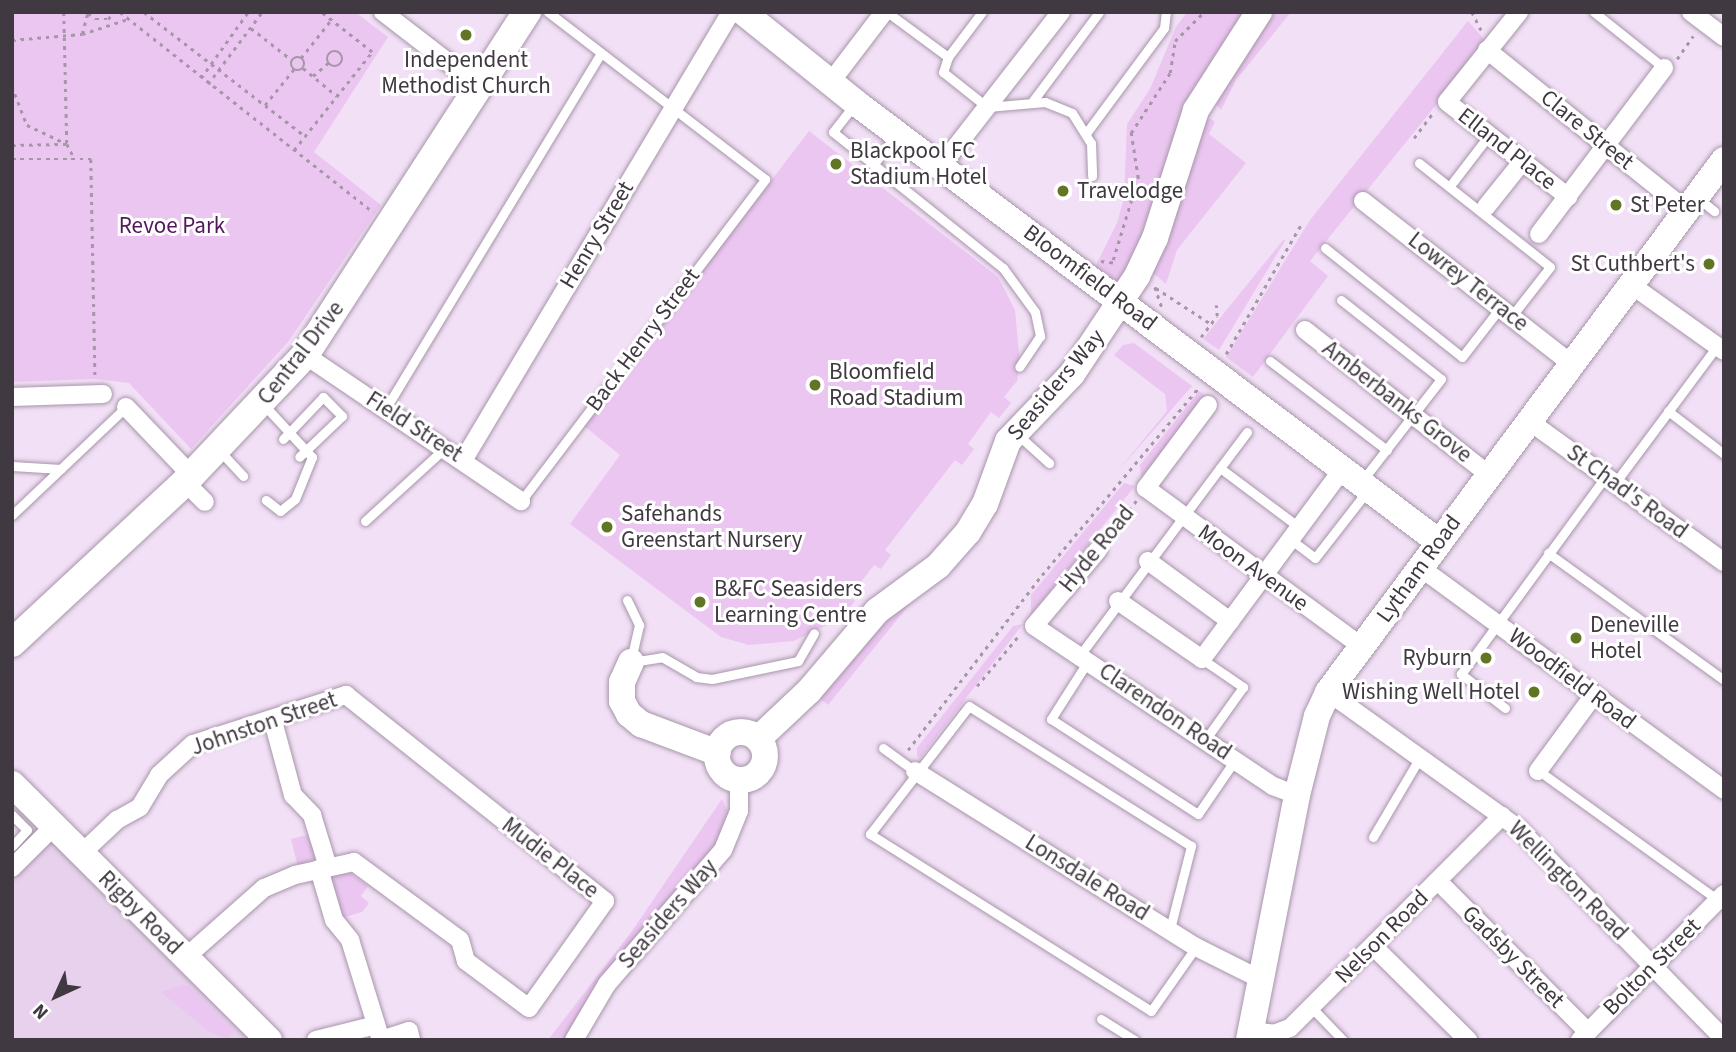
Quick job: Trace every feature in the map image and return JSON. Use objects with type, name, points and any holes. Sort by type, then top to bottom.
[{"type":"main road","name":"Central Drive","points":[[12,643],[188,479],[263,404],[305,355],[527,12]]},
{"type":"street","points":[[383,12],[480,87]]},
{"type":"street","name":"Henry Street","points":[[464,459],[731,12]]},
{"type":"street","name":"Bloomfield Road","points":[[743,12],[856,103],[1439,542]]},
{"type":"street","points":[[830,83],[886,12]]},
{"type":"street","points":[[941,166],[1061,12]]},
{"type":"street","name":"Seasiders Way","points":[[758,739],[809,691],[877,611],[923,578],[960,543],[985,504],[1014,432],[1072,374],[1122,302],[1155,238],[1195,110],[1259,12]]},
{"type":"street","name":"Elland Place","points":[[1518,12],[1447,102],[1568,197]]},
{"type":"street","points":[[1697,17],[1724,37]]},
{"type":"street","name":"Clare Street","points":[[1487,50],[1606,146],[1699,206]]},
{"type":"street","points":[[1539,234],[1664,68]]},
{"type":"street","name":"Lytham Road","points":[[1250,1035],[1297,795],[1317,716],[1328,692],[1630,284],[1699,206],[1724,160]]},
{"type":"street","points":[[1486,207],[1522,162]]},
{"type":"street","name":"Lowrey Terrace","points":[[1363,201],[1572,364]]},
{"type":"street","points":[[1630,284],[1720,348]]},
{"type":"street","name":"Amberbanks Grove","points":[[1306,330],[1489,475]]},
{"type":"street","name":"Field Street","points":[[305,355],[447,447],[522,501]]},
{"type":"street","points":[[12,397],[98,394]]},
{"type":"street","name":"Hyde Road","points":[[1146,488],[1208,405]]},
{"type":"street","points":[[127,407],[205,502]]},
{"type":"street","name":"St Chad's Road","points":[[1530,421],[1724,562]]},
{"type":"street","points":[[1118,601],[1202,659],[1295,533],[1357,481]]},
{"type":"street","name":"Moon Avenue","points":[[1146,488],[1361,646]]},
{"type":"street","name":"Hyde Road","points":[[1034,626],[1098,550]]},
{"type":"street","points":[[1148,561],[1230,621]]},
{"type":"street","name":"Woodfield Road","points":[[1421,568],[1724,790]]},
{"type":"street","name":"Clarendon Road","points":[[1034,626],[1273,786],[1297,795]]},
{"type":"street","points":[[631,662],[622,682],[622,701],[629,714],[647,726],[718,753]]},
{"type":"street","name":"Wellington Road","points":[[1328,692],[1419,760],[1502,816],[1724,1039]]},
{"type":"street","name":"Johnston Street","points":[[81,854],[117,820],[141,807],[159,775],[186,749],[346,695],[492,811]]},
{"type":"street","points":[[1542,774],[1593,696]]},
{"type":"street","points":[[273,721],[293,795],[312,815],[334,920],[350,940],[378,1032]]},
{"type":"street","points":[[737,733],[758,739],[765,753],[762,769],[750,779],[739,780],[724,772],[718,753],[724,740],[737,733]]},
{"type":"street","name":"Lonsdale Road","points":[[915,771],[1196,947],[1260,979]]},
{"type":"street","name":"Seasiders Way","points":[[573,1040],[607,984],[723,850],[739,811],[739,780]]},
{"type":"street","name":"Rigby Road","points":[[12,785],[269,1040]]},
{"type":"street","name":"Mudie Place","points":[[324,868],[359,864],[457,937],[466,961],[529,1008],[605,901],[497,820],[492,811]]},
{"type":"street","name":"Nelson Road","points":[[1250,1035],[1274,1034],[1290,1028],[1502,816]]},
{"type":"street","points":[[12,868],[54,826]]},
{"type":"street","points":[[185,958],[264,888],[324,868]]},
{"type":"street","name":"Gadsby Street","points":[[1438,881],[1584,1036]]},
{"type":"street","name":"Bolton Street","points":[[1584,1036],[1721,897]]},
{"type":"street","points":[[1373,946],[1468,1040]]},
{"type":"street","points":[[316,1040],[409,1031],[411,1040]]},
{"type":"lane","points":[[548,12],[672,111]]},
{"type":"lane","points":[[886,12],[948,57],[951,60],[943,72],[987,107],[1032,102],[1059,105],[1087,132],[1093,154],[1092,176]]},
{"type":"lane","points":[[948,57],[982,12]]},
{"type":"lane","points":[[1032,102],[1100,12]]},
{"type":"lane","points":[[1087,132],[1164,28],[1166,12]]},
{"type":"lane","points":[[1594,12],[1664,68]]},
{"type":"lane","points":[[386,408],[601,53]]},
{"type":"lane","points":[[856,103],[833,132],[986,253],[1019,289],[1035,312],[1040,335],[1020,367]]},
{"type":"lane","name":"Back Henry Street","points":[[522,501],[765,179],[672,111]]},
{"type":"lane","points":[[873,165],[898,134]]},
{"type":"lane","points":[[1453,182],[1489,135]]},
{"type":"lane","points":[[1325,248],[1462,357],[1550,267],[1419,163]]},
{"type":"lane","points":[[1220,468],[1295,533],[1315,558],[1357,481],[1387,450],[1441,379],[1341,300]]},
{"type":"lane","points":[[1505,708],[1461,674],[1496,622],[1548,554],[1720,348]]},
{"type":"lane","points":[[1270,361],[1387,450]]},
{"type":"lane","points":[[283,439],[323,397],[342,416],[303,454]]},
{"type":"lane","points":[[263,404],[291,431],[295,445],[303,454],[312,457],[295,499],[280,511],[266,500]]},
{"type":"lane","points":[[12,515],[127,407]]},
{"type":"lane","points":[[1668,411],[1724,454]]},
{"type":"lane","points":[[1014,432],[1049,463]]},
{"type":"lane","points":[[1235,760],[1198,814],[1051,719],[1118,601],[1247,432]]},
{"type":"lane","points":[[365,522],[447,447]]},
{"type":"lane","points":[[218,449],[243,476]]},
{"type":"lane","points":[[12,466],[61,469]]},
{"type":"lane","points":[[1548,554],[1724,680]]},
{"type":"lane","points":[[627,600],[639,625],[631,662],[662,657],[696,677],[712,679],[798,661],[814,633]]},
{"type":"lane","points":[[1202,659],[1243,687],[1205,740]]},
{"type":"lane","points":[[1170,929],[1191,846],[969,706],[915,771],[870,834],[1151,1011],[1196,947]]},
{"type":"lane","points":[[883,748],[915,771]]},
{"type":"lane","points":[[1373,837],[1419,760]]},
{"type":"lane","points":[[1542,774],[1721,897]]},
{"type":"lane","points":[[12,816],[27,830],[12,846]]},
{"type":"lane","points":[[1311,1007],[1343,1040]]},
{"type":"lane","points":[[1101,1019],[1135,1040]]},
{"type":"path","points":[[64,12],[67,144],[74,159]]},
{"type":"path","points":[[82,34],[88,12]]},
{"type":"path","points":[[88,12],[94,19],[108,19],[114,12]]},
{"type":"path","points":[[120,12],[375,214]]},
{"type":"path","points":[[144,12],[306,135]]},
{"type":"path","points":[[201,78],[248,12]]},
{"type":"path","points":[[208,84],[262,12]]},
{"type":"path","points":[[294,150],[372,52],[321,12]]},
{"type":"path","points":[[1113,260],[1138,178],[1131,132],[1170,73],[1175,41],[1203,12]]},
{"type":"path","points":[[1664,68],[1671,66],[1697,17]]},
{"type":"path","points":[[12,40],[82,34],[128,19]]},
{"type":"path","points":[[292,60],[302,58],[331,20]]},
{"type":"path","points":[[251,28],[292,60],[294,69]]},
{"type":"path","points":[[313,76],[328,63],[331,53],[342,56],[337,66],[328,63]]},
{"type":"path","points":[[302,58],[303,68]]},
{"type":"path","points":[[265,105],[294,69],[303,68],[337,96]]},
{"type":"path","points":[[12,86],[27,125],[67,144]]},
{"type":"path","name":"Elland Place","points":[[1414,138],[1441,102],[1447,102]]},
{"type":"path","points":[[12,145],[67,144]]},
{"type":"path","points":[[12,159],[91,159],[98,394]]},
{"type":"path","points":[[1223,357],[1302,223]]},
{"type":"path","points":[[1155,287],[1211,324]]},
{"type":"path","points":[[1198,340],[1217,316],[1216,305]]},
{"type":"path","points":[[900,761],[1042,575],[1203,382]]},
{"type":"path","name":"Hyde Road","points":[[1098,550],[1146,488]]},
{"type":"path","points":[[978,686],[1020,634],[1034,626]]},
{"type":"shaded area","points":[[54,826],[269,1040],[12,1040],[12,868]]},
{"type":"green space","name":"Revoe Park","points":[[12,12],[355,12],[388,37],[314,152],[381,205],[288,342],[191,449],[129,383],[95,379],[12,382]]},
{"type":"green space","points":[[1187,12],[1259,12],[1224,64],[1122,302],[1089,279],[1117,223],[1124,198],[1127,124],[1150,89],[1176,27]]},
{"type":"green space","points":[[1276,12],[1291,12],[1236,80],[1221,110],[1215,103],[1235,64]]},
{"type":"green space","points":[[1468,21],[1484,39],[1482,48],[1310,261],[1328,276],[1253,377],[1226,357],[1310,220]]},
{"type":"green space","points":[[1211,119],[1215,122],[1209,134],[1246,163],[1177,250],[1166,284],[1151,271],[1203,120]]},
{"type":"green space","name":"Bloomfield Road Stadium","points":[[809,131],[998,277],[1015,310],[1020,364],[1017,381],[1004,397],[1011,403],[999,418],[991,412],[968,444],[974,449],[962,465],[955,460],[885,550],[891,555],[881,569],[874,565],[850,596],[855,601],[843,617],[837,612],[827,625],[794,641],[749,645],[721,637],[570,524],[620,455],[584,426]]},
{"type":"green space","points":[[1284,239],[1219,350],[1203,339]]},
{"type":"green space","points":[[1134,343],[1192,386],[1117,472],[1167,411],[1165,394],[1114,355],[1123,345]]},
{"type":"green space","points":[[1199,391],[1207,397],[1141,478],[1140,465]]},
{"type":"green space","points":[[1124,483],[1135,486],[1031,615],[1031,595]]},
{"type":"green space","points":[[912,601],[828,705],[817,696],[883,623]]},
{"type":"green space","points":[[1023,624],[920,758],[917,756],[917,748],[1013,626]]},
{"type":"green space","points":[[722,799],[728,811],[727,833],[576,1040],[548,1040],[632,931]]},
{"type":"green space","points":[[307,835],[317,857],[298,867],[291,839]]},
{"type":"green space","points":[[347,871],[368,886],[361,896],[369,903],[362,912],[338,919],[329,873]]},
{"type":"green space","points":[[183,985],[190,987],[235,1031],[227,1040],[208,1031],[161,992]]},
{"type":"place","name":"Independent Methodist Church","points":[[466,35]]},
{"type":"place","name":"Blackpool FC Stadium Hotel","points":[[836,164]]},
{"type":"place","name":"Travelodge","points":[[1063,191]]},
{"type":"place","name":"St Peter","points":[[1616,205]]},
{"type":"place","name":"St Cuthbert's","points":[[1709,264]]},
{"type":"place","name":"Bloomfield Road Stadium","points":[[815,385]]},
{"type":"place","name":"Safehands Greenstart Nursery","points":[[607,527]]},
{"type":"place","name":"B&FC Seasiders Learning Centre","points":[[700,602]]},
{"type":"place","name":"Deneville Hotel","points":[[1576,638]]},
{"type":"place","name":"Ryburn","points":[[1486,658]]},
{"type":"place","name":"Wishing Well Hotel","points":[[1534,692]]}]
